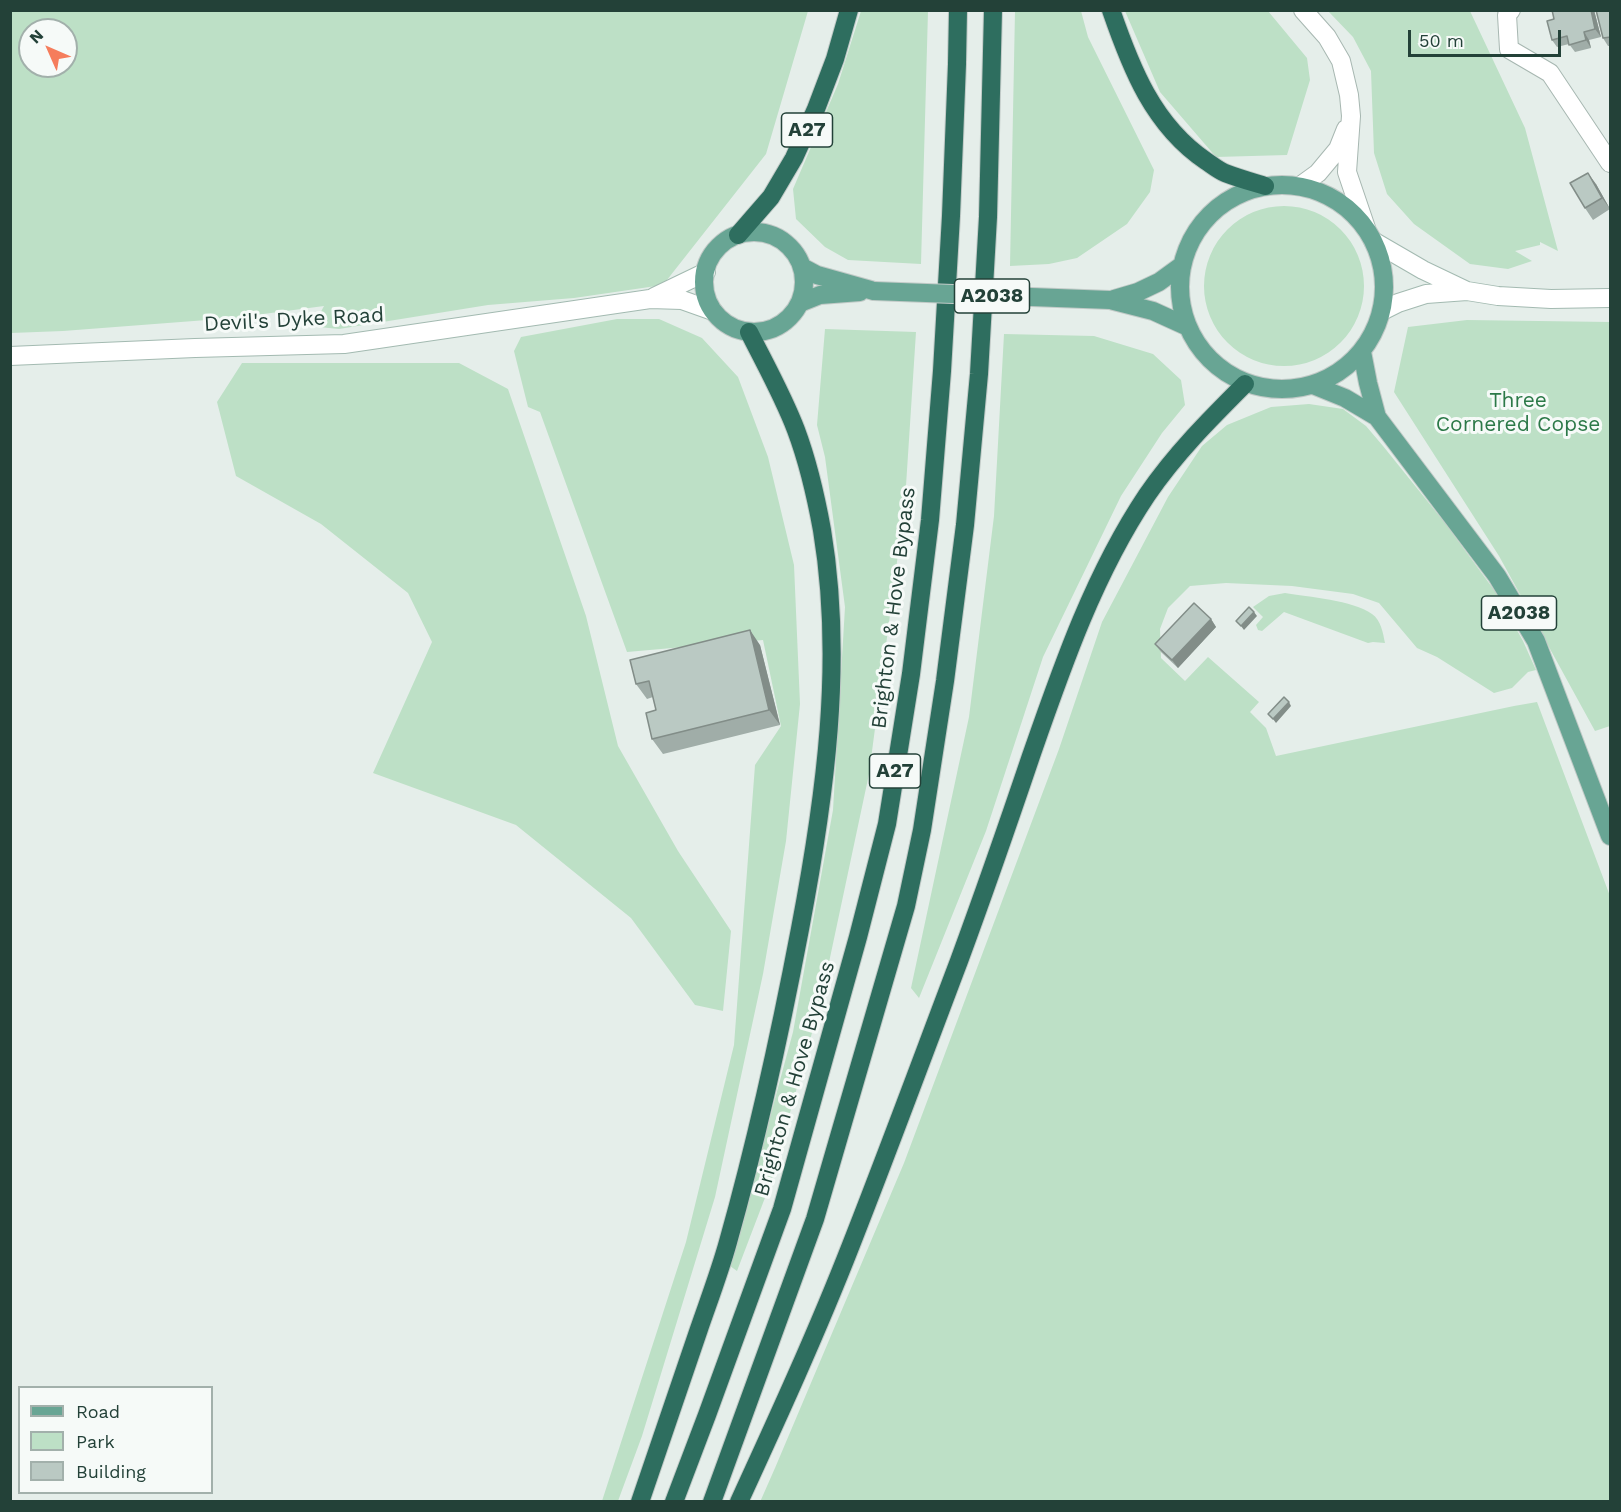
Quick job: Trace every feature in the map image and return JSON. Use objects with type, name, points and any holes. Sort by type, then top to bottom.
[{"type":"highway","name":"A27","points":[[738,235],[771,197],[794,158],[835,59],[849,10]]},
{"type":"highway","name":"Brighton & Hove Bypass","points":[[674,1502],[782,1209],[887,824],[911,674],[930,520],[951,216],[958,10]]},
{"type":"highway","name":"A27","points":[[712,1502],[815,1219],[906,906],[922,830],[945,681],[965,525],[979,374],[988,217],[993,10]]},
{"type":"highway","points":[[1111,10],[1139,79],[1168,128],[1191,151],[1223,173],[1265,186]]},
{"type":"highway","points":[[640,1502],[727,1246],[759,1129],[806,902],[824,793],[832,630],[829,579],[822,530],[812,483],[797,433],[780,393],[748,332]]},
{"type":"highway","points":[[739,1502],[850,1247],[980,903],[1058,679],[1087,609],[1122,536],[1146,496],[1198,431],[1245,384]]},
{"type":"main road","points":[[1265,186],[1300,186],[1325,194],[1348,208],[1370,234],[1382,263],[1385,287],[1382,311],[1374,332],[1362,352],[1340,372],[1313,386],[1279,390],[1245,384],[1221,370],[1200,351],[1186,326],[1179,296],[1181,266],[1192,237],[1211,213],[1236,195],[1265,186]]},
{"type":"main road","points":[[753,232],[769,235],[783,242],[795,253],[802,267],[804,291],[800,303],[791,316],[779,326],[764,331],[748,332],[735,328],[713,311],[707,298],[706,272],[712,256],[723,243],[738,235],[753,232]]},
{"type":"main road","name":"A2038","points":[[1110,300],[1138,292],[1159,282],[1181,266]]},
{"type":"main road","name":"A2038","points":[[802,267],[817,274],[874,291]]},
{"type":"main road","name":"A2038","points":[[800,303],[819,295],[874,291],[1110,300],[1153,311],[1186,326]]},
{"type":"main road","name":"A2038","points":[[1362,352],[1377,417],[1497,576],[1536,641],[1611,836]]},
{"type":"main road","name":"A2038","points":[[1313,386],[1345,398],[1377,417]]},
{"type":"street","points":[[1303,10],[1327,37],[1341,61],[1351,116],[1347,172],[1370,234],[1423,270],[1467,291]]},
{"type":"street","points":[[1511,10],[1507,15],[1509,49],[1550,73],[1611,163]]},
{"type":"street","points":[[1300,186],[1318,173],[1338,149],[1351,116]]},
{"type":"street","name":"Devil's Dyke Road","points":[[650,299],[706,272]]},
{"type":"street","points":[[1382,311],[1425,294],[1467,291],[1498,296],[1551,299],[1611,298]]},
{"type":"street","name":"Devil's Dyke Road","points":[[10,356],[344,344],[650,299],[682,300],[713,311]]},
{"type":"green space","points":[[10,11],[808,11],[766,154],[663,285],[574,298],[488,305],[339,329],[319,327],[316,321],[324,306],[233,318],[11,333]]},
{"type":"green space","points":[[861,11],[928,11],[921,264],[848,260],[825,247],[796,219],[793,189],[838,84]]},
{"type":"green space","points":[[1015,11],[1081,11],[1088,37],[1154,170],[1150,192],[1127,224],[1077,258],[1049,264],[1010,266]]},
{"type":"green space","points":[[1125,11],[1268,11],[1307,58],[1310,80],[1287,155],[1216,157],[1160,92]]},
{"type":"green space","points":[[1328,11],[1470,11],[1525,128],[1558,251],[1540,242],[1540,245],[1515,251],[1532,261],[1508,269],[1470,264],[1414,224],[1387,194],[1374,153],[1371,71],[1353,37]]},
{"type":"green space","points":[[1284,206],[1314,213],[1328,220],[1340,230],[1350,242],[1357,256],[1364,286],[1357,316],[1350,330],[1340,342],[1328,352],[1314,359],[1284,366],[1254,359],[1240,352],[1228,342],[1218,330],[1211,316],[1204,286],[1211,256],[1218,242],[1228,230],[1240,220],[1254,213]]},
{"type":"green space","points":[[617,319],[659,319],[702,338],[738,377],[768,457],[794,565],[800,704],[786,841],[763,974],[715,1197],[642,1436],[618,1501],[602,1501],[686,1242],[734,1045],[755,765],[781,726],[763,640],[627,652],[540,412],[528,407],[514,351],[521,337]]},
{"type":"green space","name":"Three Cornered Copse","points":[[1467,320],[1610,322],[1610,726],[1595,731],[1499,556],[1394,392],[1408,327]]},
{"type":"green space","points":[[825,329],[916,332],[905,501],[869,774],[821,1000],[771,1182],[737,1271],[730,1266],[793,1032],[833,810],[845,607],[825,457],[817,425]]},
{"type":"green space","points":[[1004,334],[1094,336],[1153,354],[1181,380],[1185,405],[1162,433],[1121,496],[1043,657],[986,831],[919,998],[911,988],[969,717],[994,516]]},
{"type":"green space","points":[[242,363],[459,363],[508,389],[586,616],[618,746],[678,851],[731,931],[723,1011],[695,1005],[631,918],[516,825],[373,773],[432,642],[408,593],[321,524],[236,476],[217,402]]},
{"type":"green space","points":[[1309,404],[1343,409],[1366,426],[1445,523],[1497,594],[1536,670],[1528,672],[1512,688],[1494,693],[1437,657],[1417,648],[1379,603],[1353,594],[1292,586],[1226,583],[1190,586],[1168,608],[1160,629],[1161,658],[1185,681],[1208,657],[1259,702],[1250,712],[1266,728],[1276,756],[1537,702],[1610,896],[1610,1501],[760,1502],[904,1163],[1059,749],[1102,622],[1168,497],[1202,446],[1227,425],[1271,407]]},
{"type":"green space","points":[[1285,593],[1342,602],[1364,609],[1378,620],[1385,643],[1368,643],[1284,612],[1262,631],[1258,630],[1256,625],[1263,617],[1253,607],[1269,596]]},
{"type":"building","points":[[1552,10],[1591,10],[1595,29],[1584,32],[1586,40],[1569,45],[1567,36],[1552,40],[1547,21],[1554,19]]},
{"type":"building","points":[[1596,10],[1611,10],[1611,37],[1603,38]]},
{"type":"building","points":[[1588,173],[1602,198],[1585,208],[1570,183]]},
{"type":"building","points":[[1194,603],[1211,619],[1172,660],[1155,644]]},
{"type":"building","points":[[1249,607],[1254,612],[1241,626],[1236,621]]},
{"type":"building","points":[[750,630],[769,710],[652,739],[646,713],[656,710],[649,681],[636,684],[630,660]]},
{"type":"building","points":[[1284,697],[1289,702],[1273,719],[1268,714]]}]
